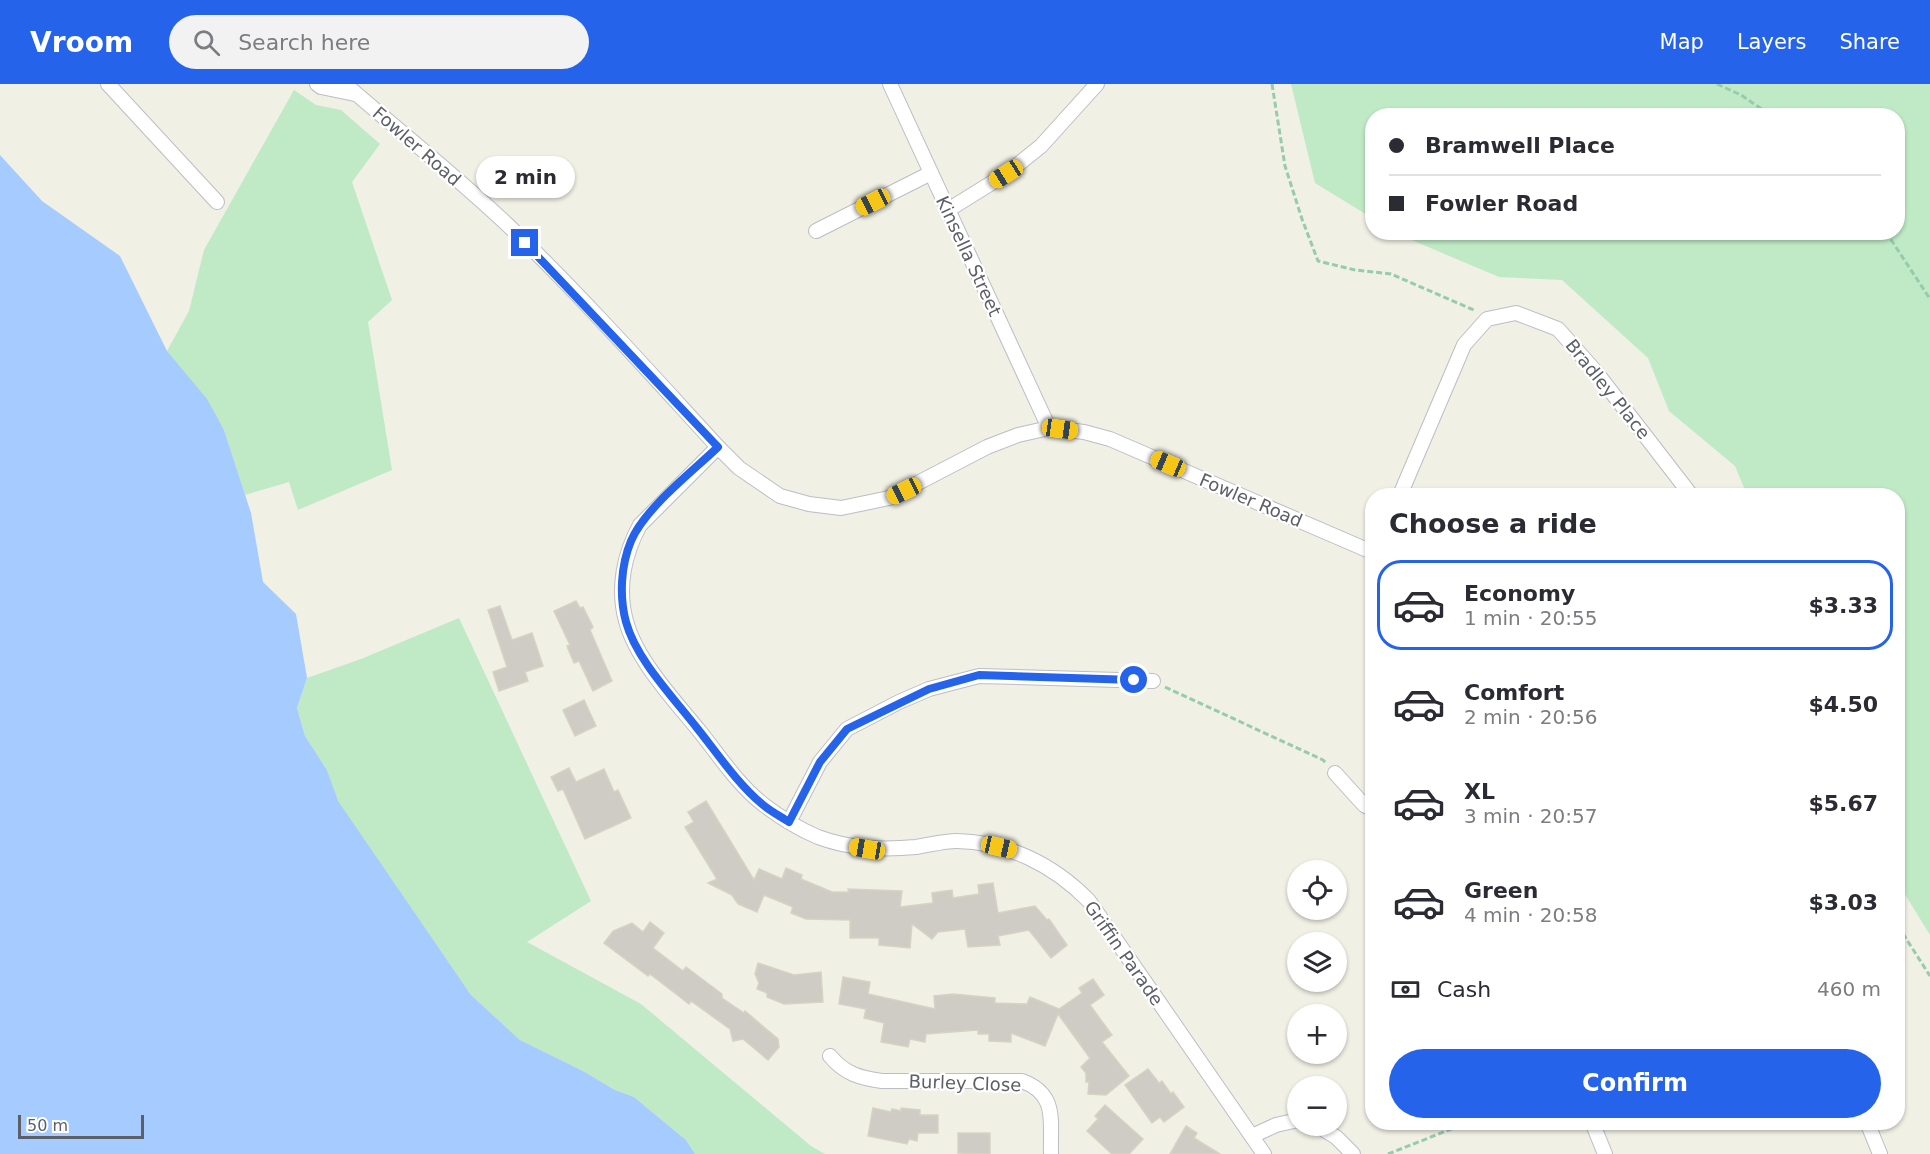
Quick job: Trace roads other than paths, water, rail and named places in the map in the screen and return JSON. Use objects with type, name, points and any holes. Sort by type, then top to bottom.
[{"type":"street","points":[[108,84],[217,202]]},
{"type":"street","points":[[317,84],[321,87],[356,94]]},
{"type":"street","name":"Fowler Road","points":[[345,84],[437,161],[513,230],[739,468],[780,496],[809,504],[841,508],[889,498],[987,447],[1018,435],[1049,428],[1084,432],[1110,439],[1365,549]]},
{"type":"street","name":"Kinsella Street","points":[[890,84],[1049,428]]},
{"type":"street","points":[[948,210],[1006,174],[1041,146],[1097,84]]},
{"type":"street","points":[[816,231],[931,173]]},
{"type":"street","name":"Bradley Place","points":[[1403,488],[1464,345],[1487,319],[1516,313],[1558,329],[1596,372],[1685,488]]},
{"type":"street","name":"Griffin Parade","points":[[718,447],[640,525],[627,553],[621,590],[626,623],[634,642],[668,691],[746,788],[762,804],[789,822],[818,836],[867,849],[916,847],[956,841],[987,844],[1030,858],[1060,874],[1089,901],[1264,1154]]},
{"type":"street","points":[[789,822],[820,762],[847,729],[929,689],[979,675],[1153,681]]},
{"type":"street","points":[[1335,773],[1365,806]]},
{"type":"street","name":"Burley Close","points":[[830,1056],[846,1072],[882,1081],[1022,1081],[1035,1086],[1048,1101],[1051,1154]]},
{"type":"street","points":[[1252,1136],[1287,1121]]},
{"type":"street","points":[[1595,1130],[1605,1154]]},
{"type":"street","points":[[1871,1130],[1880,1154]]},
{"type":"street","points":[[1333,1136],[1353,1154]]},
{"type":"water","points":[[0,155],[42,201],[120,256],[167,351],[207,399],[224,430],[251,513],[263,582],[296,614],[307,678],[297,708],[305,736],[327,770],[338,801],[471,995],[520,1040],[583,1071],[615,1090],[634,1097],[686,1140],[695,1154],[0,1154]]}]
